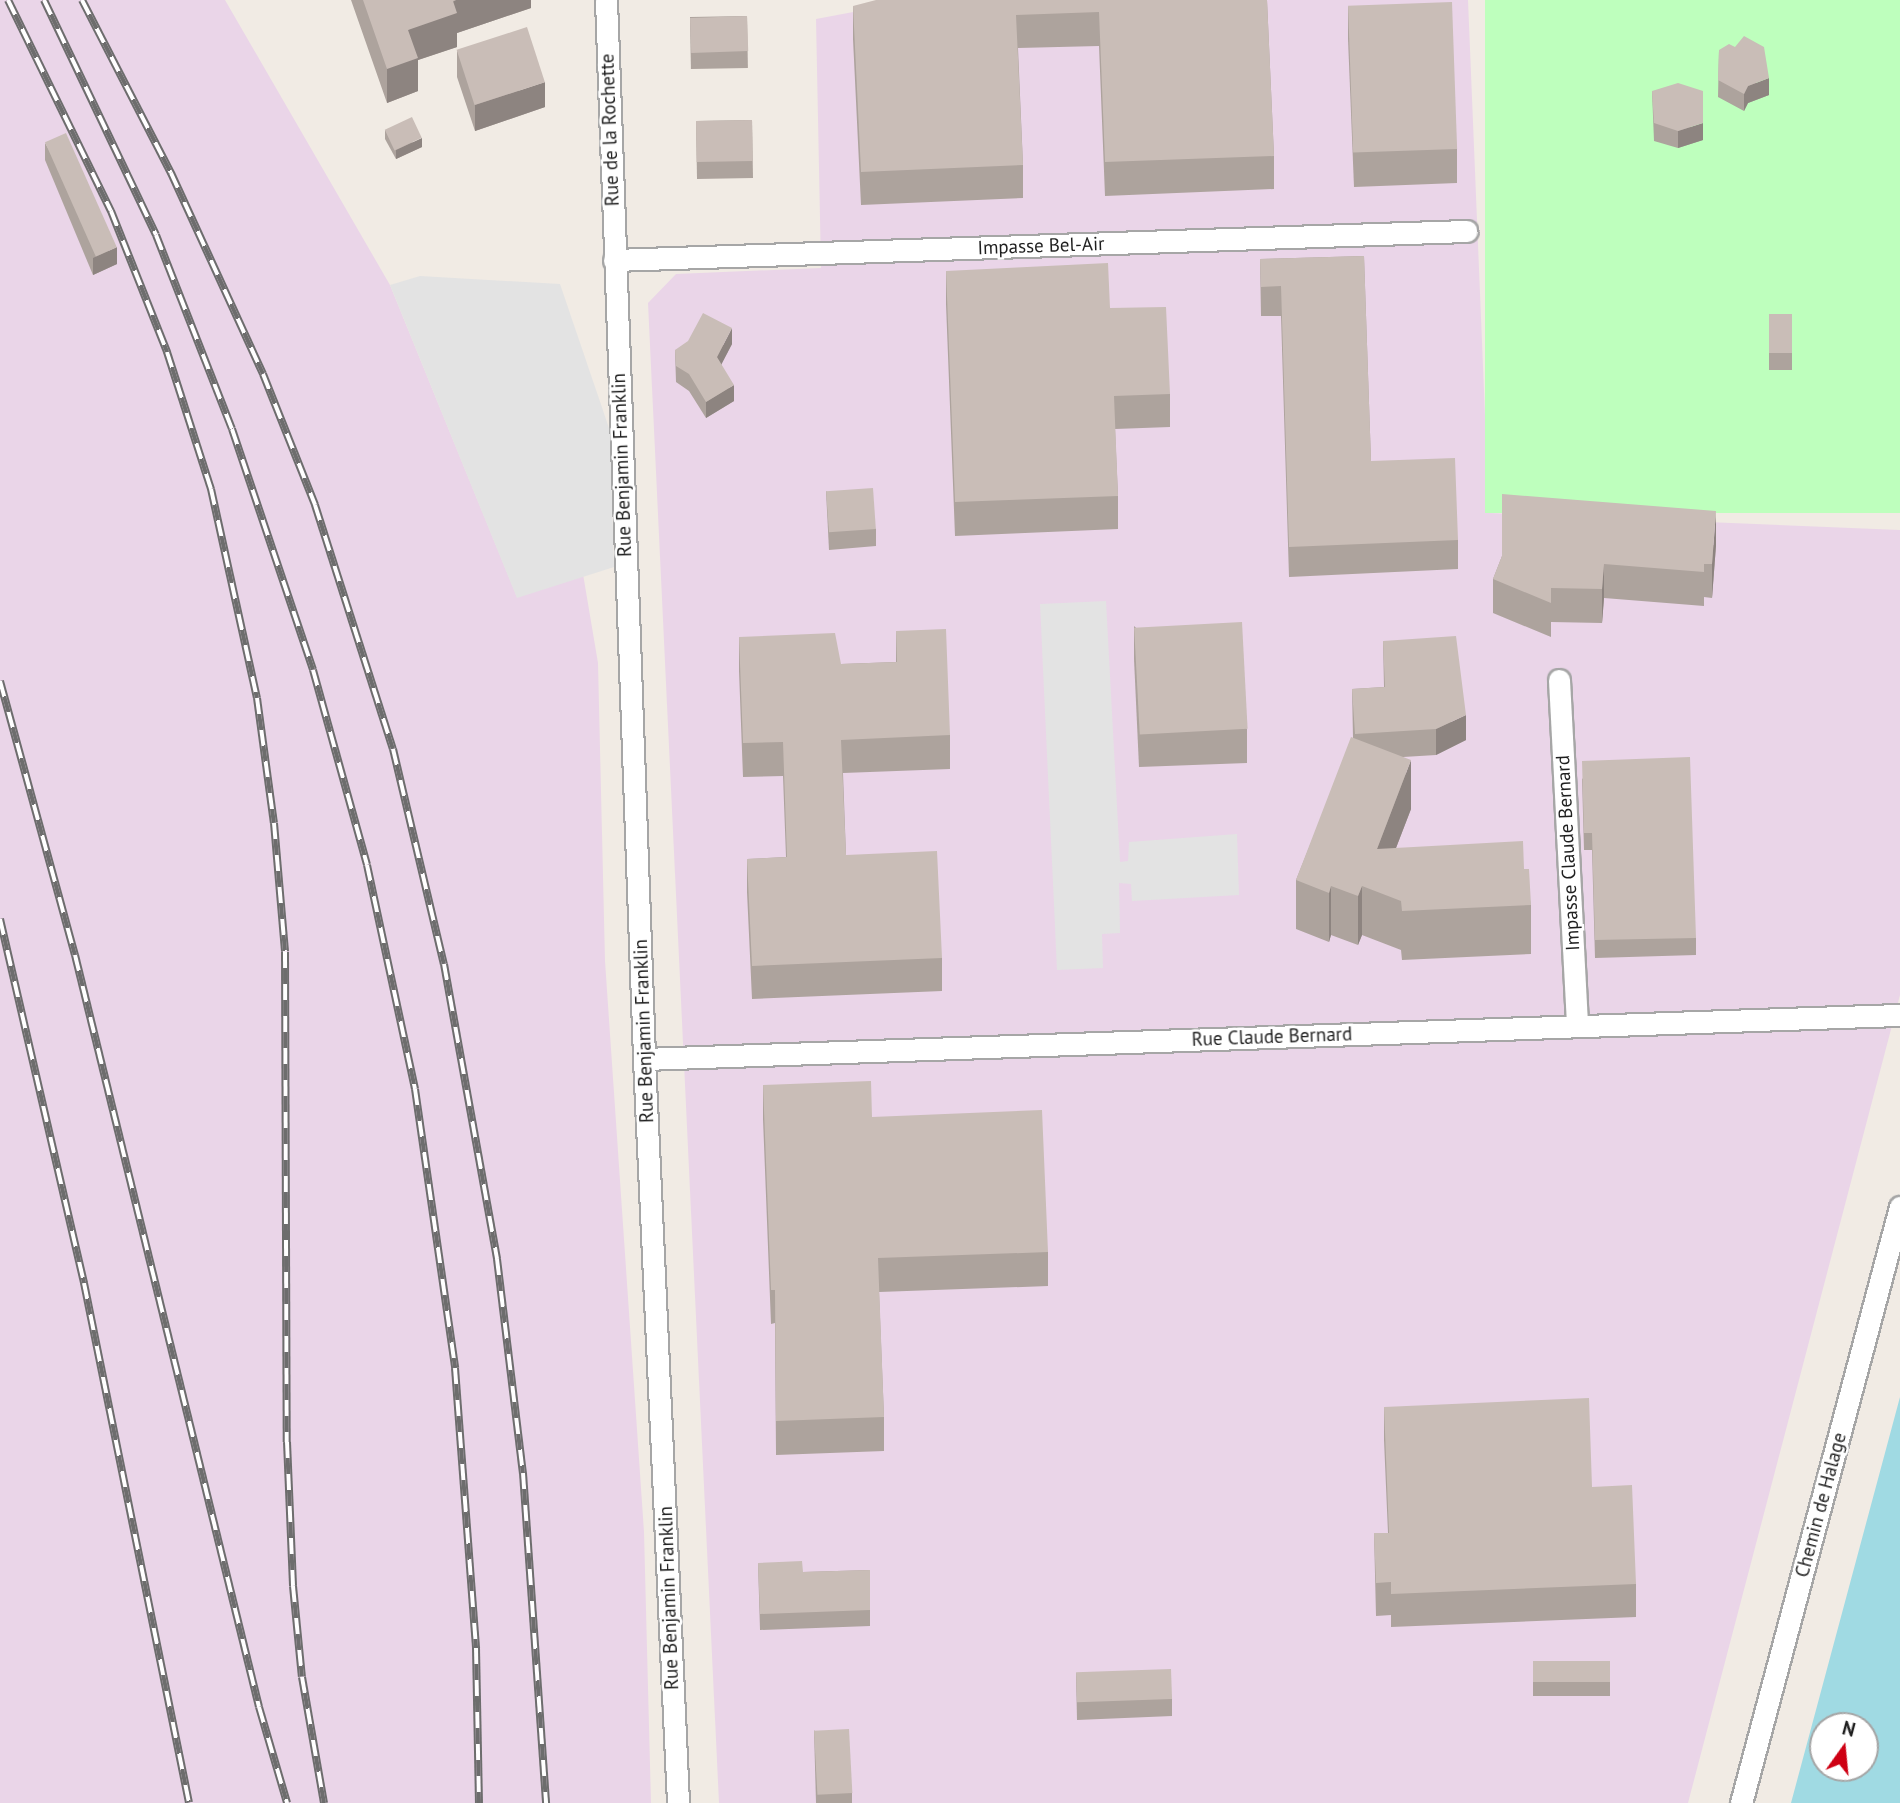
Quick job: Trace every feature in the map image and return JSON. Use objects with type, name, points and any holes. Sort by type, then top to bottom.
[{"type":"street","name":"Rue de la Rochette","points":[[606,0],[614,260]]},
{"type":"street","name":"Impasse Bel-Air","points":[[614,260],[1467,232]]},
{"type":"street","name":"Rue Benjamin Franklin","points":[[614,260],[644,1059],[678,1803]]},
{"type":"street","name":"Impasse Claude Bernard","points":[[1559,680],[1577,1026]]},
{"type":"street","name":"Rue Claude Bernard","points":[[644,1059],[1900,1015]]},
{"type":"street","name":"Chemin de Halage","points":[[1741,1803],[1900,1206]]},
{"type":"shaded area","points":[[0,0],[225,0],[390,285],[517,597],[583,574],[598,663],[605,961],[644,1532],[651,1803],[0,1803]]},
{"type":"shaded area","points":[[917,0],[1468,0],[1489,513],[1900,530],[1900,995],[1688,1803],[719,1803],[648,303],[676,274],[821,268],[816,19]]},
{"type":"shaded area","points":[[420,276],[560,284],[610,431],[614,567],[517,598],[390,285]]},
{"type":"shaded area","points":[[1106,601],[1120,862],[1128,861],[1129,842],[1237,834],[1239,895],[1132,901],[1131,884],[1119,883],[1120,933],[1102,934],[1103,968],[1057,970],[1040,604]]},
{"type":"green space","points":[[1485,0],[1900,0],[1900,513],[1485,513]]},
{"type":"water","points":[[1900,1397],[1900,1803],[1791,1803],[1809,1736],[1809,1782],[1879,1782],[1879,1712],[1815,1712]]},
{"type":"building","points":[[363,0],[456,0],[453,1],[457,13],[408,30],[418,58],[387,69]]},
{"type":"building","points":[[876,0],[1267,0],[1274,156],[1105,162],[1099,12],[1016,15],[1023,165],[861,172],[853,6]]},
{"type":"building","points":[[1452,2],[1457,149],[1353,153],[1348,6]]},
{"type":"building","points":[[747,16],[748,51],[691,53],[690,18]]},
{"type":"building","points":[[527,27],[545,82],[475,105],[457,50]]},
{"type":"building","points":[[1744,36],[1764,47],[1769,78],[1748,86],[1744,94],[1718,80],[1719,50],[1729,44],[1735,47]]},
{"type":"building","points":[[1678,83],[1703,91],[1703,123],[1678,131],[1654,123],[1652,91]]},
{"type":"building","points":[[412,117],[422,138],[395,151],[385,130]]},
{"type":"building","points":[[752,120],[753,161],[697,162],[696,121]]},
{"type":"building","points":[[66,133],[117,247],[96,257],[45,142]]},
{"type":"building","points":[[1364,256],[1371,461],[1455,458],[1458,540],[1289,547],[1281,286],[1261,287],[1260,259]]},
{"type":"building","points":[[1108,263],[1110,308],[1166,307],[1170,394],[1114,396],[1118,496],[955,502],[946,271]]},
{"type":"building","points":[[703,313],[732,328],[717,357],[734,385],[706,402],[689,374],[676,366],[675,350],[688,341]]},
{"type":"building","points":[[1769,314],[1792,314],[1792,353],[1769,353]]},
{"type":"building","points":[[873,488],[876,529],[829,532],[826,491]]},
{"type":"building","points":[[1502,494],[1716,511],[1712,564],[1704,564],[1704,572],[1604,564],[1602,589],[1551,588],[1551,603],[1493,579],[1502,556]]},
{"type":"building","points":[[1242,622],[1248,729],[1140,735],[1134,628]]},
{"type":"building","points":[[946,629],[950,735],[841,740],[846,855],[937,851],[942,958],[752,966],[747,859],[787,857],[783,742],[743,743],[739,637],[835,633],[841,664],[897,662],[896,631]]},
{"type":"building","points":[[1456,636],[1466,715],[1436,729],[1355,734],[1352,689],[1385,687],[1383,641]]},
{"type":"building","points":[[1351,737],[1411,760],[1377,849],[1523,841],[1524,869],[1529,869],[1531,905],[1402,911],[1401,901],[1362,886],[1358,896],[1331,886],[1329,893],[1296,880]]},
{"type":"building","points":[[1690,757],[1696,938],[1595,940],[1592,833],[1584,833],[1582,761]]},
{"type":"building","points":[[871,1081],[872,1117],[1042,1110],[1048,1252],[878,1258],[884,1417],[776,1421],[775,1290],[771,1290],[763,1085]]},
{"type":"building","points":[[1589,1398],[1592,1487],[1632,1485],[1636,1584],[1391,1594],[1391,1582],[1376,1583],[1374,1533],[1389,1533],[1384,1407]]},
{"type":"building","points":[[802,1561],[803,1572],[870,1570],[870,1610],[760,1614],[758,1563]]},
{"type":"building","points":[[1533,1661],[1610,1661],[1610,1682],[1533,1682]]},
{"type":"building","points":[[1171,1669],[1172,1699],[1077,1702],[1076,1672]]},
{"type":"building","points":[[849,1729],[852,1793],[817,1795],[814,1731]]},
{"type":"railway","points":[[8,0],[111,211],[167,352],[211,489],[257,698],[274,823],[285,952],[287,1442],[293,1586],[302,1677],[324,1803]]},
{"type":"railway","points":[[44,0],[156,235],[232,429],[313,670],[367,865],[415,1089],[455,1368],[476,1648],[479,1803]]},
{"type":"railway","points":[[82,0],[171,173],[263,374],[315,505],[393,749],[444,964],[497,1259],[523,1473],[546,1803]]},
{"type":"railway","points":[[0,681],[75,955],[259,1707],[287,1803]]},
{"type":"railway","points":[[0,919],[84,1283],[189,1803]]}]
